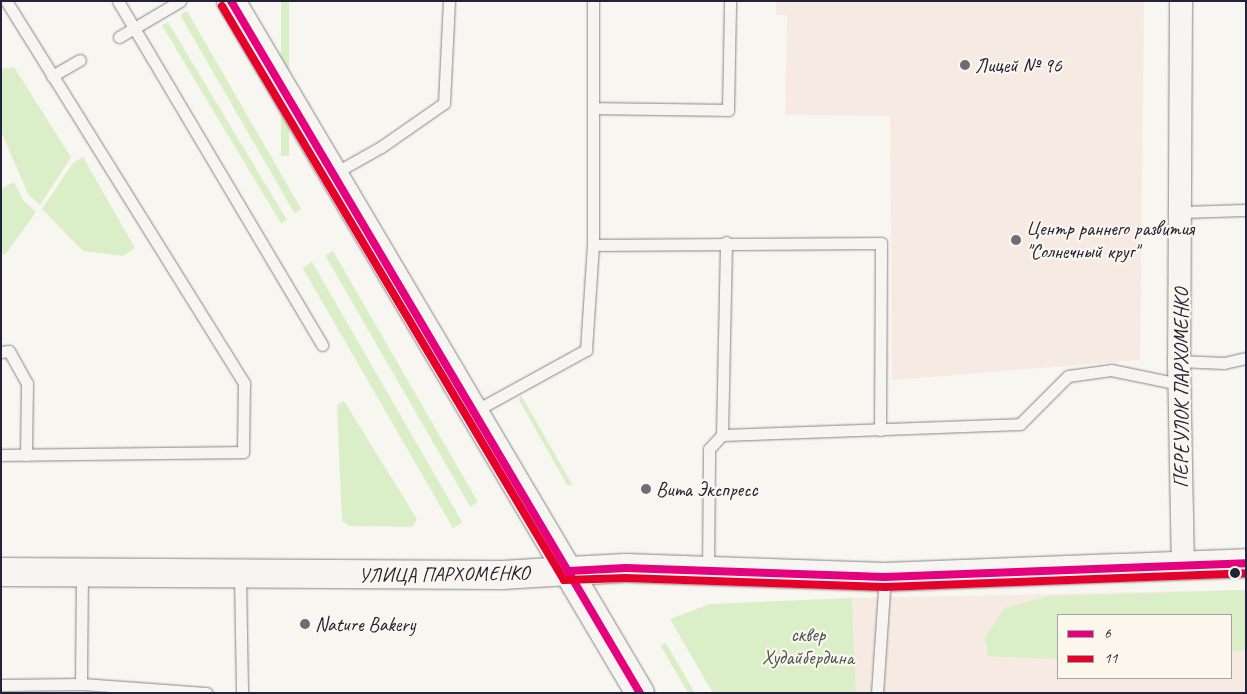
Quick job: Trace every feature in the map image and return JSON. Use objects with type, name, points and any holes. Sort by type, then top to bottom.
[{"type":"main road","points":[[231,1],[640,693]]},
{"type":"main road","name":"УЛИЦА ПАРХОМЕНКО","points":[[1,572],[240,575],[502,575],[626,568],[885,577],[1246,563]]},
{"type":"street","name":"ПЕРЕУЛОК ПАРХОМЕНКО","points":[[1181,1],[1179,384],[1183,564]]},
{"type":"lane","points":[[1,455],[243,452],[244,383],[6,1]]},
{"type":"lane","points":[[118,1],[322,345]]},
{"type":"lane","points":[[119,37],[180,1]]},
{"type":"lane","points":[[333,174],[381,147],[444,103],[449,1]]},
{"type":"lane","points":[[474,411],[586,350],[593,244],[593,1]]},
{"type":"lane","points":[[593,108],[728,110],[730,1]]},
{"type":"lane","points":[[52,76],[80,60]]},
{"type":"lane","points":[[1180,212],[1246,210]]},
{"type":"lane","points":[[593,244],[726,242],[881,244],[880,430]]},
{"type":"lane","points":[[708,571],[710,449],[722,435],[726,242]]},
{"type":"lane","points":[[1,352],[9,351],[27,383],[26,455]]},
{"type":"lane","points":[[1179,361],[1224,363],[1246,358]]},
{"type":"lane","points":[[722,435],[1020,424],[1068,376],[1111,370],[1179,384]]},
{"type":"lane","points":[[81,684],[82,574]]},
{"type":"lane","points":[[240,575],[242,693]]},
{"type":"lane","points":[[877,693],[885,577]]},
{"type":"lane","points":[[1,685],[81,684],[207,693]]},
{"type":"shaded area","name":"Центр раннего развития \"Солнечный круг\"","points":[[776,1],[1144,1],[1140,360],[892,380],[890,116],[785,115],[787,15],[776,15]]},
{"type":"shaded area","points":[[1246,590],[1246,693],[856,693],[852,598]]},
{"type":"green space","points":[[281,1],[289,1],[289,156],[281,156]]},
{"type":"green space","points":[[187,11],[302,209],[295,213],[180,15]]},
{"type":"green space","points":[[168,22],[287,220],[281,224],[162,26]]},
{"type":"green space","points":[[14,67],[71,157],[40,205],[28,194],[1,131],[1,69]]},
{"type":"green space","points":[[83,157],[135,248],[123,256],[83,251],[42,209],[73,163]]},
{"type":"green space","points":[[14,182],[23,200],[36,212],[5,255],[1,254],[1,189]]},
{"type":"green space","points":[[333,251],[478,502],[470,507],[325,256]]},
{"type":"green space","points":[[312,262],[462,523],[453,528],[302,268]]},
{"type":"green space","points":[[521,395],[573,486],[567,485],[519,400]]},
{"type":"green space","points":[[344,401],[417,519],[413,527],[350,526],[342,521],[337,405]]},
{"type":"green space","points":[[1246,590],[1246,650],[1232,651],[1232,614],[1057,614],[1057,659],[988,656],[985,637],[1005,608],[1049,596]]},
{"type":"green space","name":"сквер Худайбердина","points":[[852,598],[856,693],[713,693],[670,619],[710,604]]},
{"type":"green space","points":[[666,643],[695,693],[688,693],[661,646]]},
{"type":"transit line","name":"6","points":[[231,1],[640,693]]},
{"type":"transit line","name":"11","points":[[222,6],[564,580],[626,578],[885,587],[1246,573]]},
{"type":"transit line","name":"6","points":[[569,571],[626,568],[885,577],[1246,563]]},
{"type":"place","name":"Лицей № 96","points":[[965,65]]},
{"type":"place","name":"Центр раннего развития \"Солнечный круг\"","points":[[1016,240]]},
{"type":"place","name":"Вита Экспресс","points":[[646,489]]},
{"type":"place","name":"Nature Bakery","points":[[305,624]]}]
